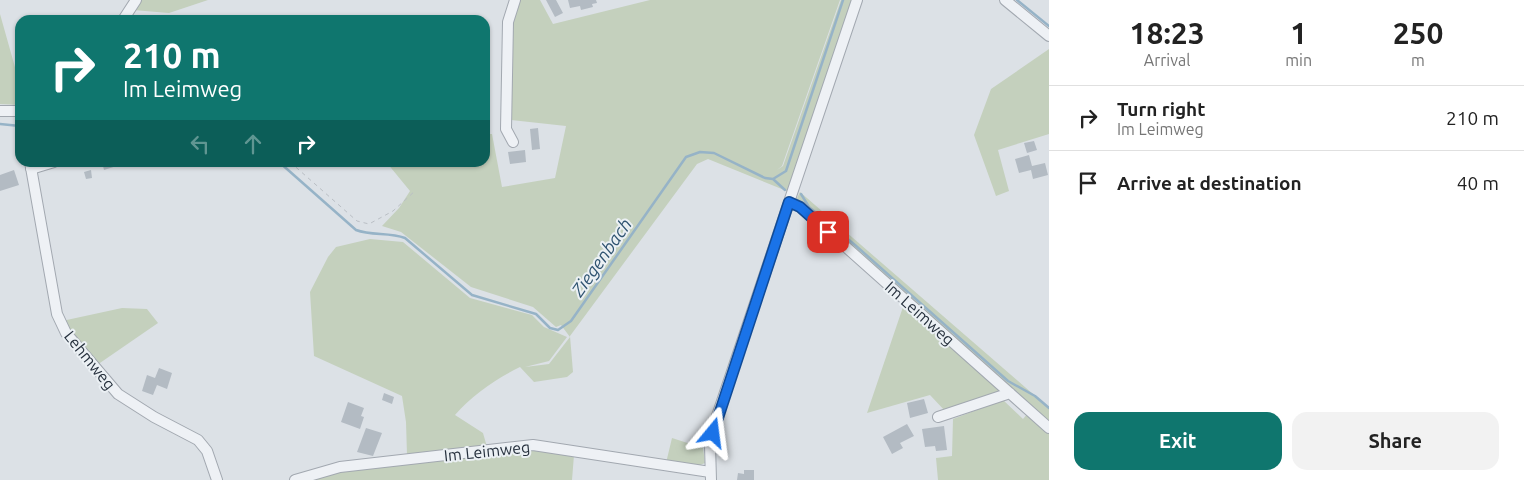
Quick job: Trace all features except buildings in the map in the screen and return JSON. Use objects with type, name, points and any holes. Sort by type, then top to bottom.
[{"type":"street","points":[[126,15],[136,0]]},
{"type":"street","points":[[513,142],[506,129],[508,22],[514,0]]},
{"type":"street","name":"Im Leimweg","points":[[295,480],[340,467],[533,445],[711,476],[710,445],[715,422],[857,0]]},
{"type":"street","points":[[1005,0],[1049,36]]},
{"type":"street","points":[[0,111],[15,112]]},
{"type":"street","name":"Lehmweg","points":[[30,167],[57,314],[66,333],[118,394],[154,417],[198,440],[207,451],[217,480]]},
{"type":"street","name":"Im Leimweg","points":[[789,202],[800,207],[1049,428]]},
{"type":"street","points":[[938,418],[1010,393]]},
{"type":"path","points":[[296,167],[357,221],[369,224],[393,211],[415,191]]},
{"type":"green space","points":[[139,0],[208,0],[169,13],[133,10]]},
{"type":"green space","points":[[520,0],[540,0],[553,24],[650,0],[840,0],[782,166],[777,170],[783,166],[841,0],[853,0],[789,192],[708,159],[697,164],[570,336],[573,372],[567,377],[534,382],[520,367],[493,382],[477,394],[455,415],[483,433],[487,447],[407,455],[406,422],[402,396],[314,356],[310,292],[328,257],[336,247],[370,239],[403,242],[470,298],[532,315],[544,327],[567,337],[549,361],[525,367],[549,364],[570,337],[561,325],[556,327],[533,307],[471,287],[401,232],[382,226],[399,208],[410,191],[390,167],[490,167],[490,134],[492,134],[502,187],[555,178],[566,126],[511,120],[512,20]]},
{"type":"green space","points":[[0,14],[15,67],[15,105],[0,104]]},
{"type":"green space","points":[[1049,49],[1049,134],[998,150],[1009,191],[996,196],[974,135],[991,89]]},
{"type":"green space","points":[[800,192],[1049,408],[1049,480],[938,480],[936,458],[952,456],[953,419],[1003,400],[1023,419],[1033,407],[796,200]]},
{"type":"green space","points":[[904,304],[999,386],[997,394],[946,412],[930,395],[867,413]]},
{"type":"green space","points":[[122,308],[147,309],[158,323],[97,365],[62,321]]},
{"type":"green space","points":[[672,438],[703,448],[705,463],[695,467],[666,463]]},
{"type":"green space","points":[[517,449],[544,450],[574,455],[572,480],[308,480],[339,471]]},
{"type":"waterway","name":"Ziegenbach","points":[[285,167],[356,230],[405,238],[472,295],[536,314],[550,328],[558,330],[571,321],[686,157],[700,152],[714,153],[765,178],[773,179],[786,171],[843,0]]},
{"type":"waterway","points":[[1017,0],[1049,26]]},
{"type":"waterway","name":"Ziegenbach","points":[[0,124],[15,126]]},
{"type":"waterway","points":[[773,179],[785,190]]},
{"type":"waterway","points":[[801,194],[809,207],[855,245],[1008,381],[1035,396],[1049,408]]},
{"type":"route","points":[[713,433],[715,422],[789,202],[800,207],[828,232]]}]
